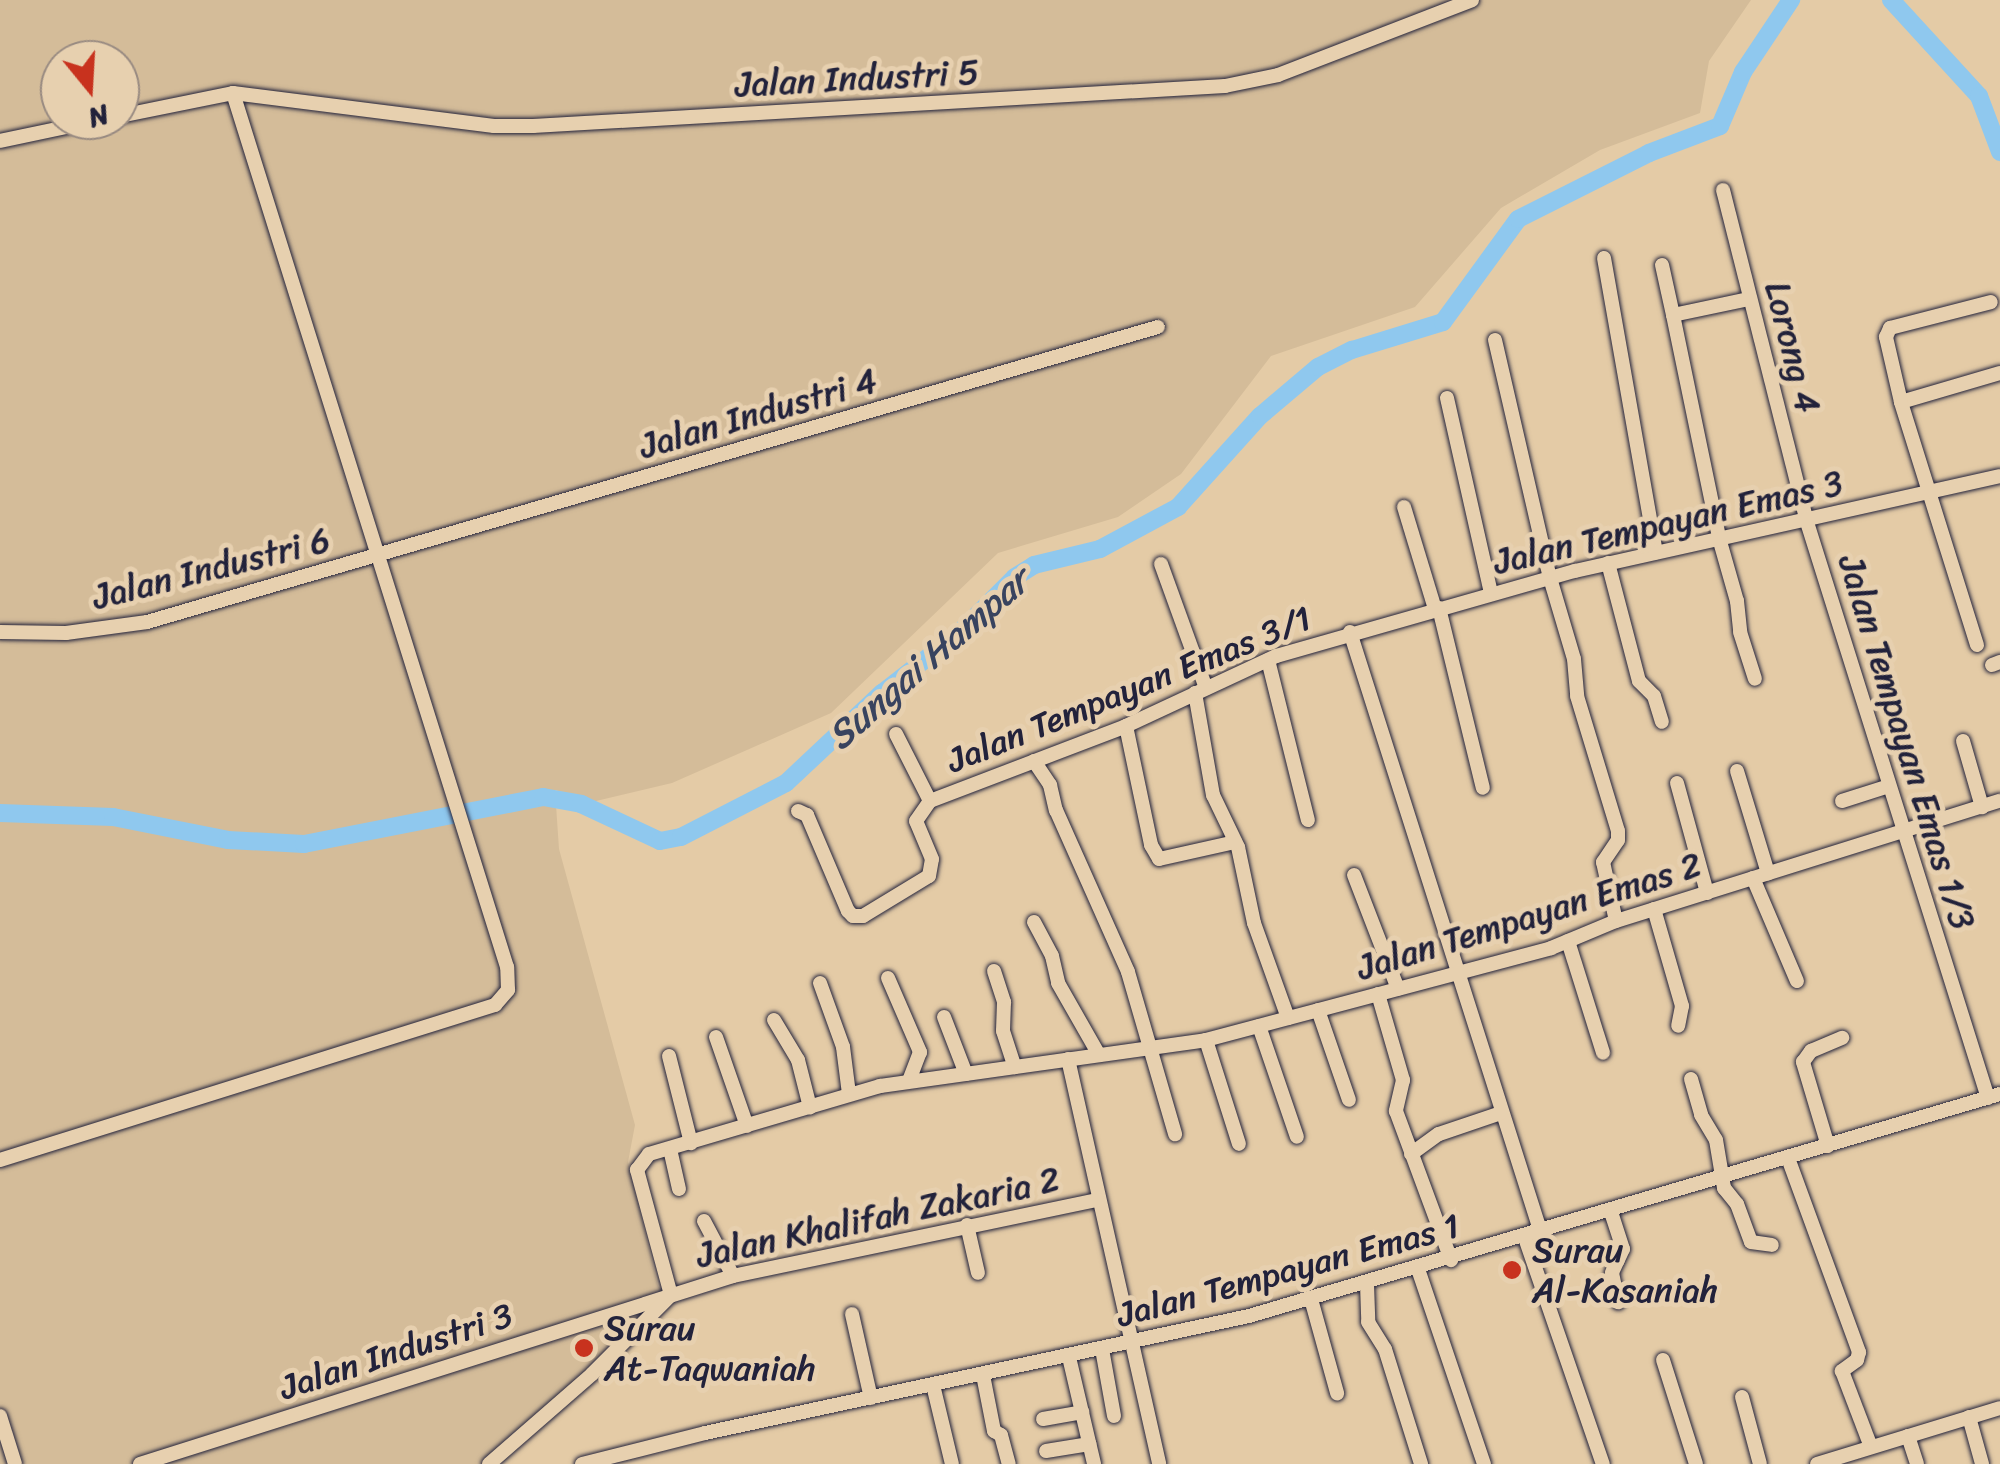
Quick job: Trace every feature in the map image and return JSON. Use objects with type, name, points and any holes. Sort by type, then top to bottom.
[{"type":"street","name":"Jalan Industri 5","points":[[233,93],[519,126],[1225,86],[1278,74],[1472,0]]},
{"type":"street","points":[[0,1160],[504,999],[510,979],[233,93],[140,112]]},
{"type":"street","points":[[0,142],[40,133]]},
{"type":"street","name":"Lorong 4","points":[[1723,190],[1806,519]]},
{"type":"street","points":[[1604,258],[1656,552]]},
{"type":"street","points":[[1662,266],[1719,538],[1754,679]]},
{"type":"street","points":[[1673,314],[1750,299]]},
{"type":"street","points":[[1977,645],[1900,402],[1886,336],[1890,328],[1991,302]]},
{"type":"street","name":"Jalan Industri 4","points":[[375,557],[1158,328]]},
{"type":"street","points":[[1495,340],[1550,578],[1574,659],[1578,696],[1618,831],[1618,840],[1603,862],[1616,920]]},
{"type":"street","points":[[1900,402],[2000,373]]},
{"type":"street","points":[[1447,398],[1491,594]]},
{"type":"street","name":"Jalan Tempayan Emas 3","points":[[1350,632],[1608,563],[2000,476]]},
{"type":"street","points":[[1404,508],[1437,608],[1484,788]]},
{"type":"street","name":"Jalan Tempayan Emas 1/3","points":[[1806,519],[1889,786],[1994,1096]]},
{"type":"street","name":"Jalan Industri 6","points":[[0,632],[66,633],[146,622],[375,557]]},
{"type":"street","points":[[1608,563],[1639,681],[1654,696],[1662,722]]},
{"type":"street","points":[[1161,564],[1200,691],[1214,795],[1235,842],[1254,923],[1288,1018]]},
{"type":"street","points":[[1350,632],[1455,974],[1541,1233]]},
{"type":"street","name":"Jalan Tempayan Emas 3/1","points":[[930,801],[1126,726],[1268,660],[1350,632]]},
{"type":"street","points":[[1268,660],[1308,820]]},
{"type":"street","points":[[1126,726],[1151,845],[1159,859],[1235,842]]},
{"type":"street","points":[[798,811],[807,815],[848,910],[858,917],[930,876],[932,859],[916,821],[930,801],[896,734]]},
{"type":"street","points":[[1962,741],[1982,807]]},
{"type":"street","points":[[1034,762],[1050,785],[1056,810],[1128,972],[1175,1134]]},
{"type":"street","points":[[1737,771],[1761,876],[1797,981]]},
{"type":"street","points":[[1677,783],[1707,892]]},
{"type":"street","points":[[1842,801],[1889,786]]},
{"type":"street","name":"Jalan Tempayan Emas 2","points":[[670,1149],[849,1094],[1206,1040],[1260,1026],[1568,941],[1616,920],[2000,801]]},
{"type":"street","points":[[1354,874],[1398,989]]},
{"type":"street","points":[[1654,909],[1682,1006],[1678,1026]]},
{"type":"street","points":[[1034,922],[1052,956],[1058,984],[1099,1055]]},
{"type":"street","points":[[1568,941],[1602,1052]]},
{"type":"street","points":[[994,971],[1004,1002],[1003,1031],[1014,1067]]},
{"type":"street","points":[[888,978],[920,1052],[909,1082]]},
{"type":"street","points":[[820,983],[843,1047],[849,1094]]},
{"type":"street","points":[[1378,994],[1403,1080],[1395,1106],[1450,1260]]},
{"type":"street","points":[[1318,1010],[1349,1100]]},
{"type":"street","points":[[944,1017],[966,1074]]},
{"type":"street","points":[[774,1020],[798,1060],[810,1107]]},
{"type":"street","points":[[1260,1026],[1296,1137]]},
{"type":"street","points":[[716,1037],[747,1126]]},
{"type":"street","points":[[1828,1146],[1804,1062],[1811,1050],[1842,1038]]},
{"type":"street","points":[[1206,1040],[1239,1144]]},
{"type":"street","points":[[669,1056],[691,1143]]},
{"type":"street","points":[[1068,1060],[1159,1464]]},
{"type":"street","points":[[1691,1079],[1701,1115],[1716,1140],[1721,1178],[1751,1242],[1772,1245]]},
{"type":"street","name":"Jalan Tempayan Emas 1","points":[[582,1464],[1069,1357],[1311,1299],[1994,1096]]},
{"type":"street","points":[[1412,1154],[1439,1134],[1501,1113]]},
{"type":"street","points":[[489,1464],[592,1374],[671,1294],[637,1170],[644,1157],[670,1149],[678,1189]]},
{"type":"street","points":[[1788,1158],[1859,1352],[1857,1360],[1842,1370],[1871,1447]]},
{"type":"street","name":"Jalan Khalifah Zakaria 2","points":[[671,1294],[733,1276],[1097,1200]]},
{"type":"street","points":[[1611,1212],[1623,1249],[1612,1272],[1618,1302]]},
{"type":"street","points":[[704,1221],[733,1276]]},
{"type":"street","points":[[968,1226],[978,1273]]},
{"type":"street","points":[[1525,1238],[1600,1463]]},
{"type":"street","points":[[1418,1269],[1484,1464]]},
{"type":"street","points":[[1367,1284],[1368,1322],[1385,1349],[1421,1464]]},
{"type":"street","name":"Jalan Industri 3","points":[[140,1464],[671,1294]]},
{"type":"street","points":[[1311,1299],[1337,1392]]},
{"type":"street","points":[[852,1314],[871,1398]]},
{"type":"street","points":[[1102,1349],[1114,1416]]},
{"type":"street","points":[[1069,1357],[1094,1464]]},
{"type":"street","points":[[1663,1360],[1696,1464]]},
{"type":"street","points":[[982,1375],[994,1431],[1001,1435],[1009,1464]]},
{"type":"street","points":[[934,1385],[952,1464]]},
{"type":"street","points":[[1742,1398],[1760,1464]]},
{"type":"street","points":[[1818,1464],[1847,1460],[1871,1447],[2000,1408]]},
{"type":"street","points":[[1043,1419],[1082,1412]]},
{"type":"street","points":[[0,1416],[15,1464]]},
{"type":"street","points":[[1969,1417],[1982,1464]]},
{"type":"street","points":[[1908,1436],[1917,1464]]},
{"type":"street","points":[[1046,1451],[1089,1444]]},
{"type":"shaded area","points":[[0,0],[1751,0],[1709,61],[1700,113],[1600,150],[1501,208],[1415,307],[1271,356],[1181,474],[1118,517],[998,553],[831,713],[672,783],[596,801],[555,790],[559,849],[635,1125],[628,1162],[658,1286],[672,1302],[482,1464],[0,1464]]},
{"type":"waterway","name":"Sungai Hampar","points":[[0,813],[113,817],[228,840],[304,844],[543,797],[581,804],[660,841],[681,837],[786,783],[882,693],[959,633],[1015,577],[1034,565],[1100,549],[1178,507],[1260,416],[1318,367],[1352,350],[1443,322],[1518,219],[1649,153],[1720,126],[1743,72],[1791,0]]},
{"type":"waterway","points":[[1891,0],[1979,96],[2000,152]]},
{"type":"place","name":"Surau Al-Kasaniah","points":[[1512,1270]]},
{"type":"place","name":"Surau At-Taqwaniah","points":[[584,1348]]}]
